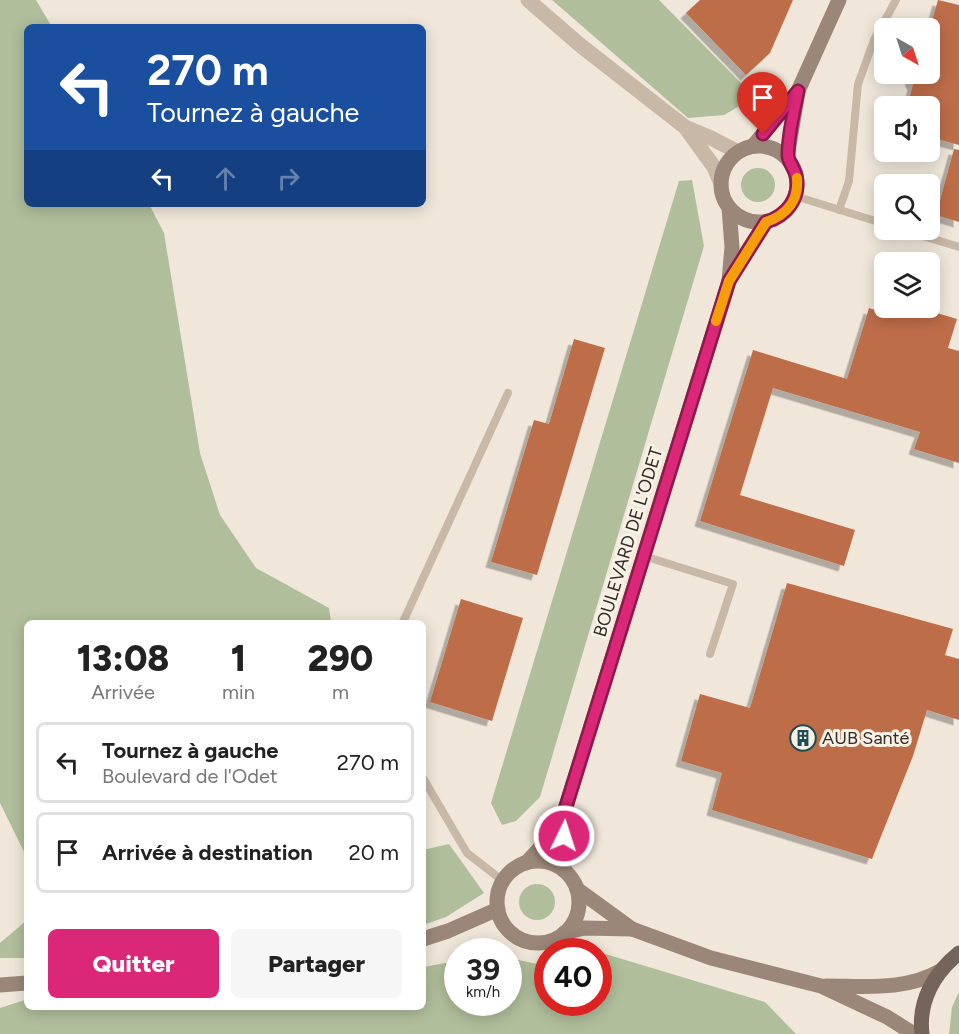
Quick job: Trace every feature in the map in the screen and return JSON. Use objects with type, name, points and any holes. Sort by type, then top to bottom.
[{"type":"main road","points":[[922,1034],[921,1017],[927,993],[940,971],[959,953]]},
{"type":"street","points":[[528,0],[580,45],[685,127],[738,152]]},
{"type":"street","points":[[787,158],[798,91],[839,0]]},
{"type":"street","points":[[753,146],[798,91]]},
{"type":"street","points":[[685,127],[714,167],[721,184]]},
{"type":"street","points":[[721,184],[723,171],[729,160],[738,152],[753,146],[772,148],[787,158],[796,176],[795,196]]},
{"type":"street","name":"BOULEVARD DE L'ODET","points":[[564,870],[563,816],[729,281],[732,247],[729,208],[723,197],[721,184]]},
{"type":"street","name":"BOULEVARD DE L'ODET","points":[[729,281],[766,222],[784,213],[795,196]]},
{"type":"street","points":[[729,208],[746,220],[766,222]]},
{"type":"street","name":"BOULEVARD DE L'ODET","points":[[526,863],[563,816]]},
{"type":"street","points":[[564,933],[572,924],[579,901],[577,889],[571,878],[564,870],[545,862],[526,863],[517,867],[503,881],[499,890],[498,909],[507,928],[524,940],[545,942],[564,933],[594,928],[632,929]]},
{"type":"street","points":[[577,889],[632,929],[711,958],[821,986],[887,1017],[914,1034]]},
{"type":"street","points":[[426,938],[498,909]]},
{"type":"street","points":[[821,986],[902,985],[920,981],[940,971]]},
{"type":"street","points":[[0,985],[24,983]]},
{"type":"lane","points":[[838,210],[849,181],[858,84],[874,40],[896,0]]},
{"type":"lane","points":[[795,196],[874,221]]},
{"type":"lane","points":[[936,240],[959,247]]},
{"type":"lane","points":[[404,620],[508,393]]},
{"type":"lane","points":[[644,556],[733,584],[710,654]]},
{"type":"lane","points":[[426,783],[467,853],[503,881]]},
{"type":"green space","points":[[0,0],[36,0],[50,24],[24,24],[24,207],[151,207],[164,233],[200,453],[220,515],[256,568],[329,608],[331,620],[24,620],[24,852],[0,803]]},
{"type":"green space","points":[[552,0],[659,0],[755,97],[724,115],[688,118]]},
{"type":"green space","points":[[758,168],[770,173],[775,185],[770,197],[758,202],[746,197],[741,185],[746,173]]},
{"type":"green space","points":[[692,180],[704,246],[540,797],[516,821],[502,825],[491,803],[679,181]]},
{"type":"green space","points":[[449,844],[484,893],[446,917],[426,924],[426,849]]},
{"type":"green space","points":[[537,884],[550,889],[555,902],[550,915],[537,920],[524,915],[519,902],[524,889]]},
{"type":"green space","points":[[24,923],[24,958],[0,958],[0,943]]},
{"type":"green space","points":[[612,956],[765,1002],[796,1034],[0,1034],[0,1008],[24,1000],[24,1010],[426,1010],[426,966],[444,963],[444,1016],[522,1016],[522,961],[534,963],[534,1016],[612,1016]]},
{"type":"green space","points":[[959,992],[959,1034],[949,1034],[952,1007]]},
{"type":"building","points":[[700,0],[793,0],[770,53],[746,75],[686,13]]},
{"type":"building","points":[[938,0],[959,5],[959,145],[940,140],[940,96],[910,96],[912,84],[940,84],[940,18],[933,18]]},
{"type":"building","points":[[954,149],[959,150],[959,222],[940,216],[940,200]]},
{"type":"building","points":[[869,308],[874,310],[874,318],[940,318],[940,314],[957,319],[948,348],[959,351],[959,463],[914,449],[920,432],[773,388],[740,495],[855,530],[844,566],[700,521],[753,350],[847,379]]},
{"type":"building","points":[[574,339],[605,348],[537,575],[491,562],[534,420],[549,424]]},
{"type":"building","name":"AUB Santé","points":[[787,583],[953,629],[945,655],[959,659],[959,720],[927,710],[913,756],[872,859],[712,810],[722,773],[681,761],[700,694],[750,708]]},
{"type":"building","points":[[461,599],[523,618],[492,721],[430,702]]},
{"type":"slow traffic","points":[[716,321],[729,281],[766,222],[776,219],[791,205],[795,196],[797,178]]},
{"type":"place","name":"AUB Santé","points":[[803,738]]},
{"type":"route","points":[[564,836],[563,816],[729,281],[766,222],[784,213],[795,196],[796,176],[787,158],[798,91],[763,134]]}]
